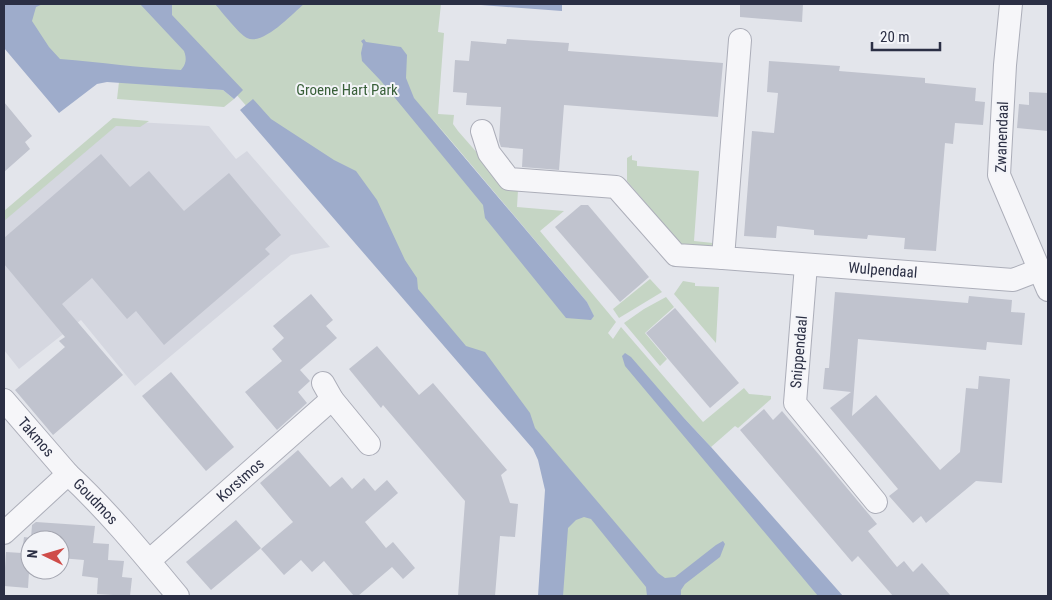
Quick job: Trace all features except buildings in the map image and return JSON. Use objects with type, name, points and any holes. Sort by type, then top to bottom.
[{"type":"street","name":"Zwanendaal","points":[[1011,4],[1005,65],[999,175],[1044,280]]},
{"type":"street","points":[[723,258],[740,40]]},
{"type":"street","name":"Wulpendaal","points":[[482,131],[489,153],[509,179],[616,187],[676,255],[1013,280],[1044,280]]},
{"type":"street","name":"Snippendaal","points":[[806,265],[796,403],[876,502]]},
{"type":"street","name":"Korstmos","points":[[149,562],[327,391],[369,444]]},
{"type":"street","name":"Takmos","points":[[4,400],[68,474]]},
{"type":"street","name":"Goudmos","points":[[4,533],[68,474],[90,495],[178,596]]},
{"type":"shaded area","points":[[117,121],[209,126],[236,159],[247,151],[330,247],[291,255],[135,386],[81,320],[19,369],[4,350],[4,219]]},
{"type":"green space","name":"Groene Hart Park","points":[[4,4],[441,4],[438,32],[444,33],[438,114],[454,115],[453,124],[458,131],[507,187],[518,190],[517,207],[564,211],[540,231],[616,322],[608,333],[613,339],[621,327],[703,422],[744,388],[749,394],[771,396],[771,399],[738,428],[735,426],[711,447],[683,417],[827,596],[549,596],[560,472],[402,284],[228,85],[78,77],[56,84]],"holes":[[[431,117],[587,302],[593,315]]]},
{"type":"green space","points":[[119,82],[223,90],[234,99],[224,107],[117,99]]},
{"type":"green space","points":[[113,118],[149,121],[140,127],[116,126],[4,221],[4,211]]},
{"type":"green space","points":[[632,155],[632,160],[637,161],[637,166],[699,171],[694,241],[713,243],[713,248],[683,246],[680,243],[627,181],[627,158]]},
{"type":"green space","points":[[650,279],[662,292],[619,318],[613,309]]},
{"type":"green space","points":[[683,281],[695,283],[695,286],[719,287],[716,343],[674,294]]},
{"type":"green space","points":[[666,297],[674,307],[645,333],[667,359],[660,366],[624,323]]},
{"type":"water","points":[[4,4],[43,4],[36,7],[32,21],[49,47],[60,59],[181,70],[186,61],[184,51],[140,4],[172,4],[172,15],[243,90],[234,99],[223,90],[107,82],[97,84],[59,113],[4,48]]},
{"type":"water","points":[[215,4],[304,4],[277,28],[254,39],[247,38],[240,32]]},
{"type":"water","points":[[468,4],[562,4],[562,11]]},
{"type":"water","points":[[364,39],[366,42],[401,47],[407,55],[406,78],[414,98],[587,302],[594,316],[591,320],[566,318],[485,218],[483,205],[381,81],[362,61],[363,44],[361,41]]},
{"type":"water","points":[[253,99],[271,119],[334,160],[356,171],[377,200],[405,260],[417,278],[418,289],[466,346],[485,352],[530,413],[535,428],[658,573],[665,578],[675,577],[723,541],[725,544],[720,557],[685,584],[681,590],[681,596],[647,596],[646,587],[591,519],[584,517],[576,520],[568,528],[563,596],[538,596],[545,490],[538,460],[533,449],[240,110]]},
{"type":"water","points":[[625,353],[631,357],[843,596],[818,596],[625,366],[622,356]]}]
